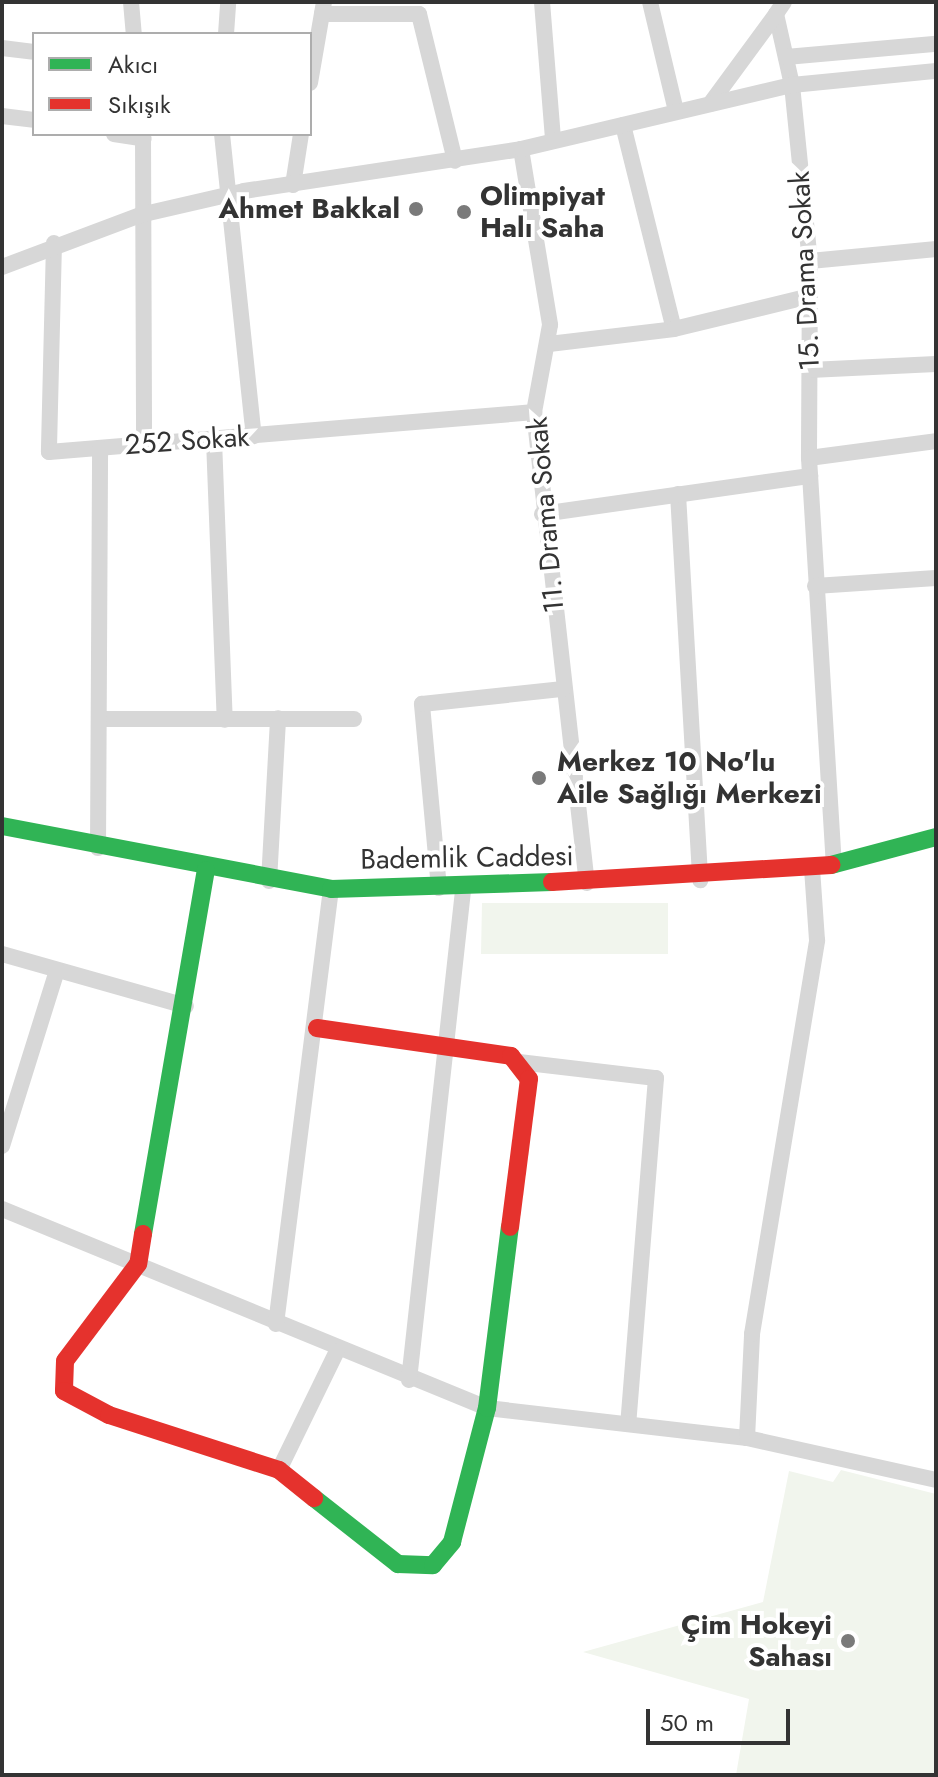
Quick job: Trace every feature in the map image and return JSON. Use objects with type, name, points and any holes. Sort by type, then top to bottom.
[{"type":"street","points":[[131,2],[134,32]]},
{"type":"street","points":[[226,32],[228,2]]},
{"type":"street","points":[[542,2],[553,140]]},
{"type":"street","points":[[650,2],[676,111]]},
{"type":"street","points":[[312,71],[323,8],[419,14],[455,161]]},
{"type":"street","points":[[710,104],[780,8]]},
{"type":"street","name":"15. Drama Sokak","points":[[780,8],[792,85],[810,261],[809,458],[834,865]]},
{"type":"street","points":[[786,57],[936,44]]},
{"type":"street","points":[[2,48],[32,52]]},
{"type":"street","points":[[2,267],[54,243],[140,215],[226,195],[521,149],[792,85],[936,71]]},
{"type":"street","points":[[2,116],[32,120]]},
{"type":"street","points":[[623,125],[674,329]]},
{"type":"street","points":[[293,185],[301,136]]},
{"type":"street","points":[[144,137],[140,215],[144,443]]},
{"type":"street","points":[[221,142],[254,436]]},
{"type":"street","name":"11. Drama Sokak","points":[[521,149],[549,344],[534,412],[542,514],[587,883]]},
{"type":"street","name":"252 Sokak","points":[[54,243],[49,452],[534,412]]},
{"type":"street","points":[[810,261],[936,249]]},
{"type":"street","points":[[549,344],[674,329],[810,296]]},
{"type":"street","points":[[810,370],[936,364]]},
{"type":"street","points":[[214,440],[225,720]]},
{"type":"street","points":[[809,458],[936,441]]},
{"type":"street","points":[[98,848],[104,719],[100,448]]},
{"type":"street","points":[[542,514],[810,476]]},
{"type":"street","points":[[678,494],[700,880]]},
{"type":"street","points":[[815,586],[936,578]]},
{"type":"street","points":[[439,888],[422,704],[563,689]]},
{"type":"street","points":[[269,881],[278,718]]},
{"type":"street","points":[[104,719],[354,719]]},
{"type":"street","name":"Bademlik Caddesi","points":[[2,826],[206,870],[331,889],[700,880],[834,865],[936,837]]},
{"type":"street","points":[[747,1438],[752,1334],[817,940],[812,868]]},
{"type":"street","points":[[206,870],[186,1006],[138,1264],[65,1361],[64,1391],[109,1415],[279,1470],[398,1564],[433,1565],[452,1542],[487,1408],[530,1089],[519,1062]]},
{"type":"street","points":[[409,1380],[451,1043],[463,888]]},
{"type":"street","points":[[276,1324],[317,1028],[331,889]]},
{"type":"street","points":[[2,954],[186,1006]]},
{"type":"street","points":[[2,1146],[57,970]]},
{"type":"street","points":[[317,1028],[451,1043],[519,1062],[656,1078],[628,1424]]},
{"type":"street","points":[[2,1209],[138,1264],[337,1351],[487,1408],[747,1438],[936,1480]]},
{"type":"street","points":[[279,1470],[337,1351]]},
{"type":"shaded area","points":[[482,903],[668,903],[668,954],[481,954]]},
{"type":"shaded area","name":"Çim Hokeyi Sahası","points":[[841,1470],[936,1494],[936,1775],[736,1775],[749,1699],[583,1652],[763,1602],[789,1471],[833,1482]]},
{"type":"traffic: fast","points":[[2,826],[331,889],[552,882]]},
{"type":"traffic: fast","points":[[831,865],[936,837]]},
{"type":"traffic: fast","points":[[143,1234],[206,870]]},
{"type":"traffic: fast","points":[[314,1498],[398,1564],[433,1565],[452,1542],[487,1408],[510,1227]]},
{"type":"traffic: jam","points":[[552,882],[831,865]]},
{"type":"traffic: jam","points":[[317,1028],[511,1056],[529,1079],[510,1227]]},
{"type":"traffic: jam","points":[[143,1234],[138,1264],[65,1361],[64,1391],[109,1415],[279,1470],[314,1498]]},
{"type":"place","name":"Ahmet Bakkal","points":[[416,209]]},
{"type":"place","name":"Olimpiyat Halı Saha","points":[[464,212]]},
{"type":"place","name":"Merkez 10 No'lu Aile Sağlığı Merkezi","points":[[539,778]]},
{"type":"place","name":"Çim Hokeyi Sahası","points":[[848,1641]]}]
